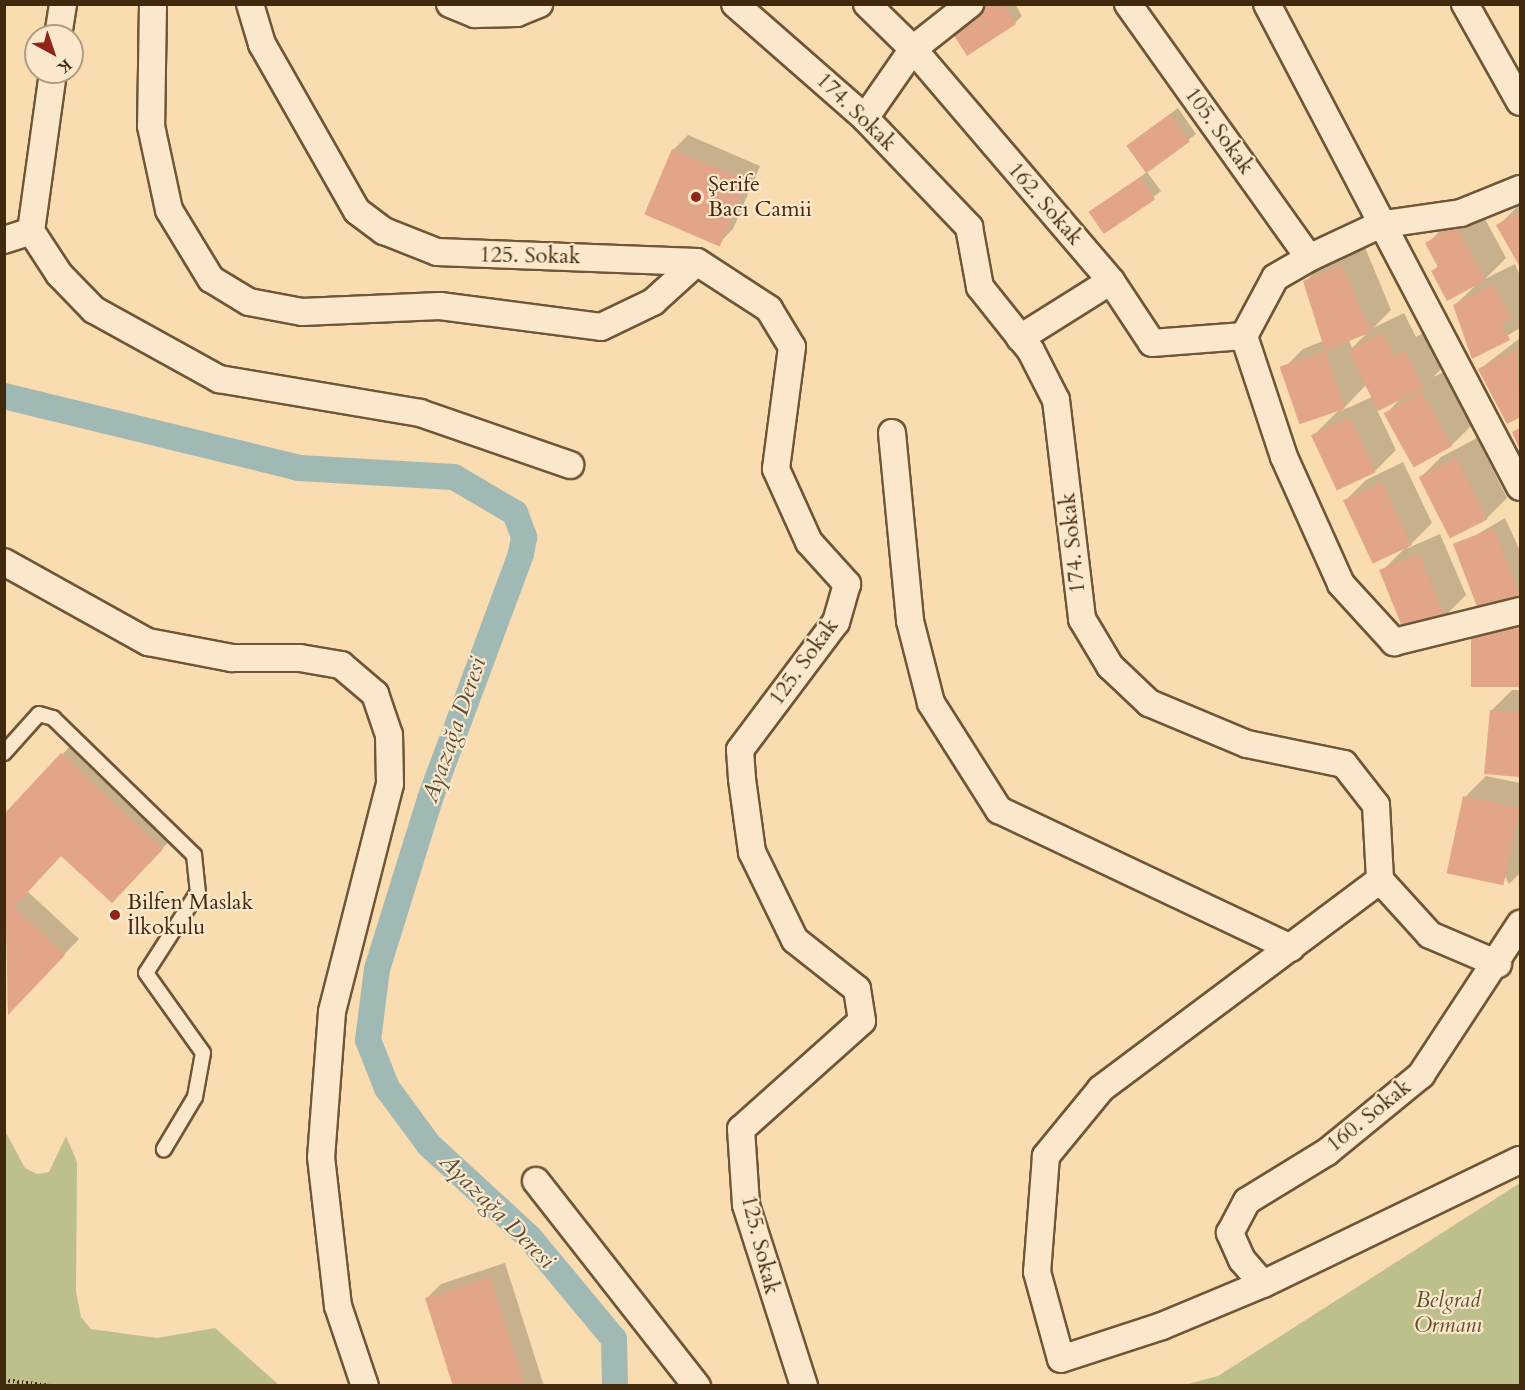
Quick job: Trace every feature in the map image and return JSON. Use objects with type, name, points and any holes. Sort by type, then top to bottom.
[{"type":"street","points":[[60,24],[63,4]]},
{"type":"street","points":[[153,4],[151,126],[169,210],[211,279],[249,302],[302,312],[440,306],[601,327],[653,302],[697,262]]},
{"type":"street","name":"125. Sokak","points":[[250,4],[262,44],[357,211],[384,231],[437,252],[697,262],[769,309],[792,347],[777,469],[809,542],[847,584],[836,622],[740,750],[752,852],[795,940],[857,989],[862,1021],[741,1129],[746,1205],[804,1386]]},
{"type":"street","points":[[450,4],[475,14],[517,14],[539,4]]},
{"type":"street","name":"174. Sokak","points":[[735,4],[865,118],[969,226],[980,287],[1020,338],[1056,400],[1082,619],[1110,666],[1160,707],[1247,744],[1344,764],[1376,805],[1380,880]]},
{"type":"street","name":"162. Sokak","points":[[867,4],[913,49],[1111,281],[1152,343],[1244,336]]},
{"type":"street","points":[[865,118],[913,49],[970,4]]},
{"type":"street","name":"105. Sokak","points":[[1128,4],[1309,258]]},
{"type":"street","points":[[1267,4],[1379,225],[1521,487]]},
{"type":"street","points":[[1465,4],[1521,102]]},
{"type":"street","points":[[51,84],[31,231],[59,274],[94,310],[219,379],[420,413],[570,465]]},
{"type":"street","points":[[1521,189],[1461,213],[1379,225],[1309,258],[1275,278],[1244,336],[1284,457],[1341,584],[1394,642],[1521,611]]},
{"type":"street","points":[[4,240],[31,231]]},
{"type":"street","points":[[1020,338],[1111,281]]},
{"type":"street","points":[[892,433],[909,621],[931,703],[999,810],[1292,948]]},
{"type":"street","points":[[4,562],[148,642],[232,658],[300,658],[341,665],[375,694],[389,735],[390,784],[332,1012],[321,1157],[338,1306],[365,1386]]},
{"type":"street","points":[[1498,964],[1430,935],[1380,880],[1101,1089],[1046,1156],[1037,1272],[1061,1359],[1162,1326],[1263,1284],[1521,1160]]},
{"type":"street","name":"160. Sokak","points":[[1263,1284],[1242,1260],[1230,1233],[1247,1201],[1327,1152],[1421,1075],[1498,964],[1521,924]]},
{"type":"street","points":[[536,1181],[697,1386]]},
{"type":"lane","points":[[4,753],[39,714],[53,718],[194,855],[198,892],[146,973],[203,1053],[195,1096],[164,1149]]},
{"type":"path","points":[[4,1380],[51,1386]]},
{"type":"green space","points":[[4,1129],[25,1168],[37,1174],[49,1172],[66,1136],[77,1162],[76,1291],[81,1317],[91,1329],[157,1338],[215,1328],[279,1385],[5,1385]]},
{"type":"green space","name":"Belgrad Ormanı","points":[[1520,1183],[1520,1385],[1184,1385],[1218,1376]]},
{"type":"building","points":[[988,4],[1004,4],[1016,24],[967,56],[950,29]]},
{"type":"building","points":[[1170,114],[1190,142],[1146,173],[1126,146]]},
{"type":"building","name":"Şerife Bacı Camii","points":[[672,149],[747,181],[720,246],[644,214]]},
{"type":"building","points":[[1140,177],[1155,199],[1104,234],[1089,212]]},
{"type":"building","points":[[1520,212],[1520,267],[1496,225]]},
{"type":"building","points":[[1456,226],[1486,280],[1447,301],[1431,271],[1438,267],[1425,243]]},
{"type":"building","points":[[1342,265],[1371,332],[1325,351],[1303,281]]},
{"type":"building","points":[[1494,284],[1511,319],[1502,323],[1510,340],[1472,359],[1453,305]]},
{"type":"building","points":[[1383,333],[1395,357],[1405,351],[1424,388],[1378,411],[1348,350]]},
{"type":"building","points":[[1517,349],[1520,417],[1507,424],[1478,369]]},
{"type":"building","points":[[1325,351],[1345,409],[1299,424],[1280,367]]},
{"type":"building","points":[[1422,392],[1452,446],[1414,468],[1384,413]]},
{"type":"building","points":[[1350,417],[1376,472],[1337,490],[1311,435]]},
{"type":"building","points":[[1520,428],[1520,450],[1512,432]]},
{"type":"building","points":[[1456,458],[1487,519],[1450,539],[1419,477]]},
{"type":"building","points":[[1382,482],[1412,545],[1373,564],[1343,500]]},
{"type":"building","points":[[1494,528],[1520,595],[1479,611],[1453,544]]},
{"type":"building","points":[[1419,554],[1445,618],[1405,634],[1379,570]]},
{"type":"building","points":[[1471,627],[1520,627],[1520,687],[1471,687]]},
{"type":"building","points":[[1490,710],[1520,713],[1520,777],[1484,774]]},
{"type":"building","points":[[61,753],[163,849],[112,903],[61,856],[14,907],[65,955],[8,1015],[4,814]]},
{"type":"building","points":[[1463,796],[1520,808],[1503,885],[1447,873]]},
{"type":"building","points":[[490,1277],[525,1386],[453,1386],[425,1298]]},
{"type":"waterway","name":"Ayazağa Deresi","points":[[4,396],[299,468],[454,477],[515,513],[524,537],[521,554],[430,799],[377,969],[368,1040],[387,1088],[429,1145],[530,1238],[614,1339],[615,1386]]},
{"type":"place","name":"Şerife Bacı Camii","points":[[696,197]]},
{"type":"place","name":"Bilfen Maslak İlkokulu","points":[[115,915]]}]
